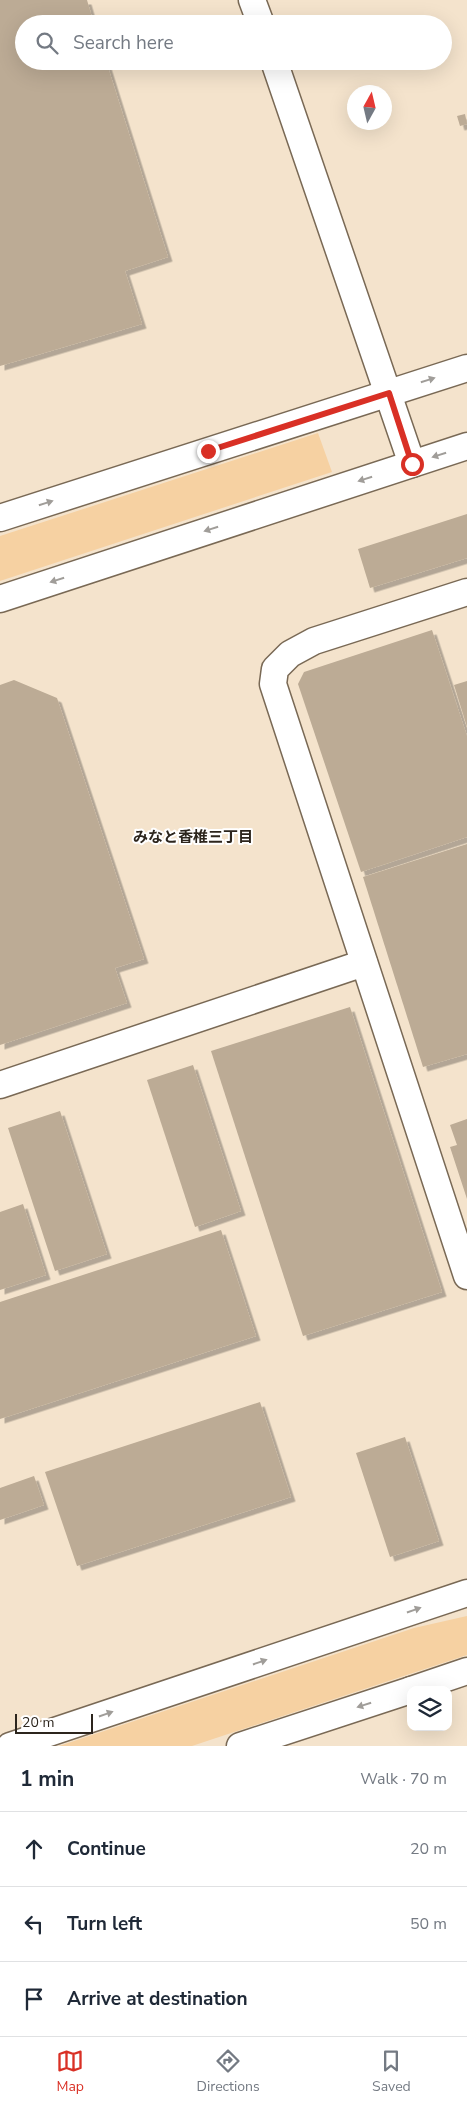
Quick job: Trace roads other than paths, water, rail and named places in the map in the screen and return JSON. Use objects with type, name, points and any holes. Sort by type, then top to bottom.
[{"type":"street","points":[[252,0],[258,15]]},
{"type":"street","points":[[277,70],[412,464]]},
{"type":"street","points":[[0,518],[467,368]]},
{"type":"street","points":[[0,599],[467,446]]},
{"type":"street","points":[[467,592],[314,641],[290,654],[275,669],[273,684],[467,1276]]},
{"type":"street","points":[[0,1085],[364,963]]},
{"type":"street","points":[[10,1746],[467,1592]]},
{"type":"street","points":[[423,1686],[467,1671]]},
{"type":"street","points":[[240,1746],[407,1691]]},
{"type":"district","name":"みなと香椎三丁目","points":[[193,837]]}]
